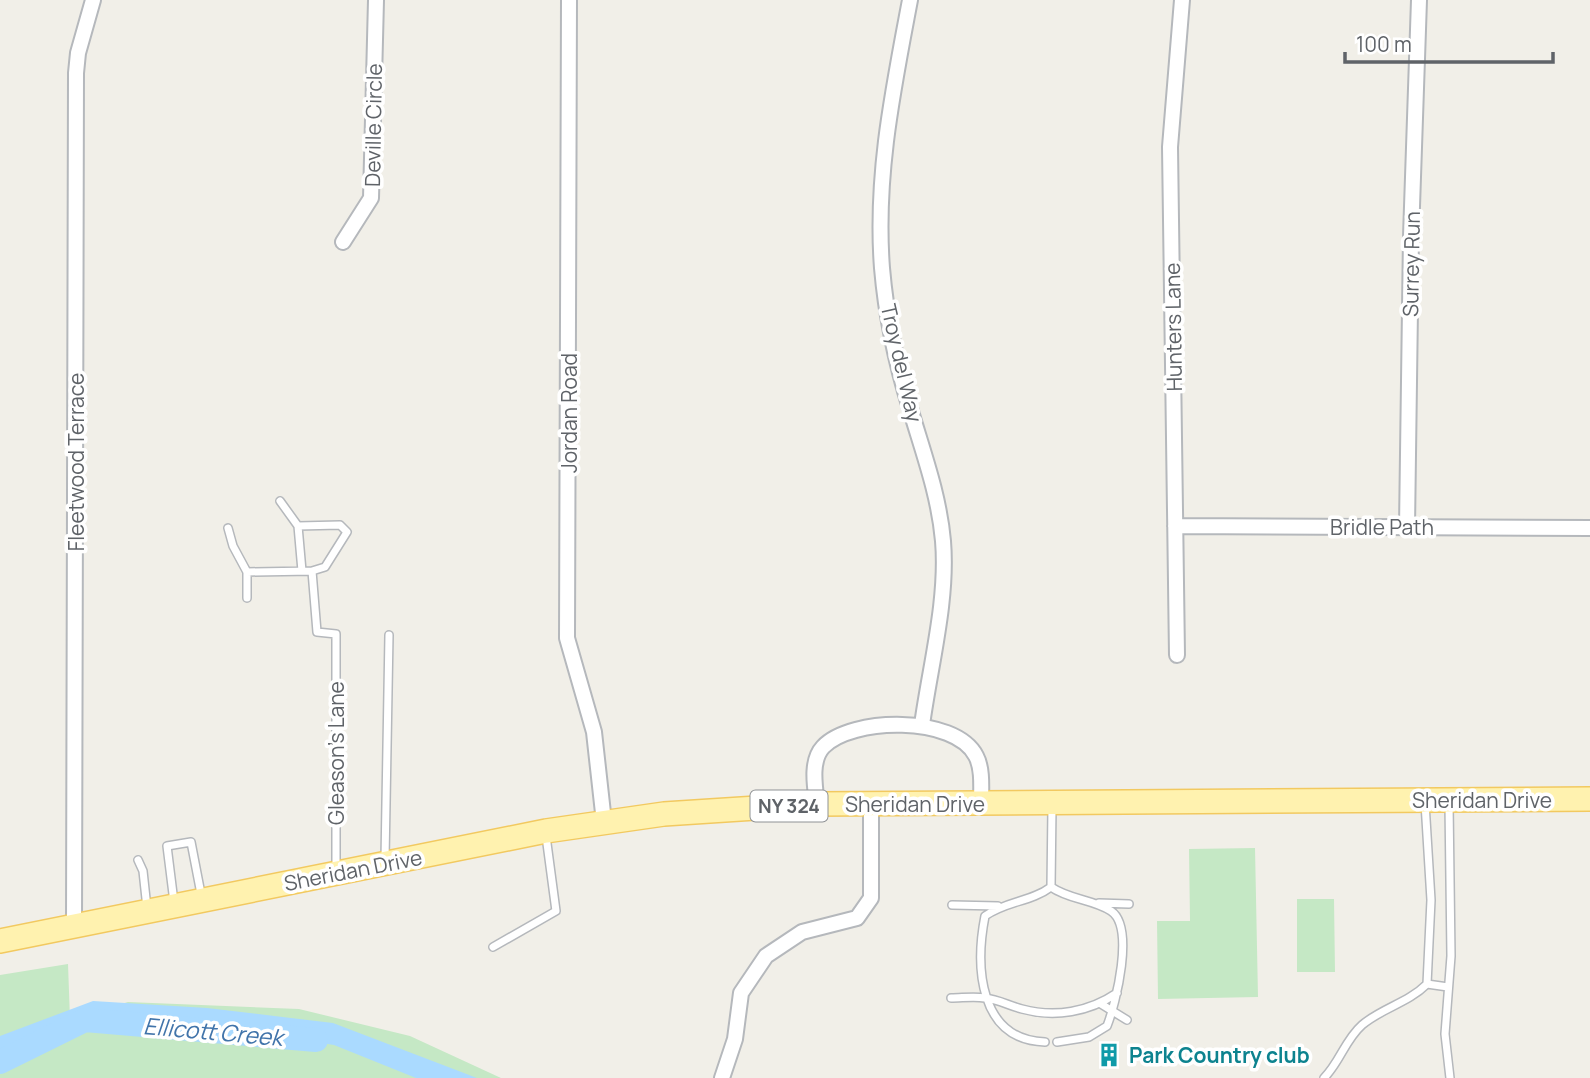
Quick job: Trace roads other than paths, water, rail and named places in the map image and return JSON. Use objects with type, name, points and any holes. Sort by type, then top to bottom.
[{"type":"main road","name":"Sheridan Drive","points":[[0,941],[546,831],[664,814],[817,804],[1590,799]]},
{"type":"street","name":"Fleetwood Terrace","points":[[74,927],[76,73],[78,53],[93,0]]},
{"type":"street","name":"Deville Circle","points":[[343,242],[372,198],[376,0]]},
{"type":"street","name":"Jordan Road","points":[[569,0],[567,638],[594,732],[604,822]]},
{"type":"street","name":"Troy del Way","points":[[910,0],[885,135],[881,205],[882,267],[891,326],[937,497],[943,540],[944,572],[922,725]]},
{"type":"street","name":"Hunters Lane","points":[[1177,655],[1170,147],[1182,0]]},
{"type":"street","name":"Surrey Run","points":[[1407,527],[1411,236],[1419,0]]},
{"type":"street","name":"Bridle Path","points":[[1175,526],[1590,528]]},
{"type":"street","points":[[817,804],[816,763],[822,748],[828,743],[856,731],[888,725],[922,725],[954,737],[976,755],[980,768],[981,804]]},
{"type":"street","points":[[722,1078],[735,1039],[741,993],[766,956],[802,932],[857,918],[871,898],[871,804]]},
{"type":"lane","points":[[280,501],[298,526],[302,571]]},
{"type":"lane","points":[[247,572],[312,571],[325,566],[347,532],[341,525],[298,526]]},
{"type":"lane","points":[[228,528],[233,546],[247,572],[247,597]]},
{"type":"lane","name":"Gleason's Lane","points":[[312,571],[317,632],[336,634],[336,873]]},
{"type":"lane","points":[[385,863],[389,635]]},
{"type":"lane","points":[[1324,1078],[1354,1032],[1366,1021],[1416,996],[1427,984],[1431,900],[1425,800]]},
{"type":"lane","points":[[1449,800],[1448,987],[1445,1034],[1450,1078]]},
{"type":"lane","points":[[1051,887],[1052,803]]},
{"type":"lane","points":[[493,947],[556,911],[546,831]]},
{"type":"lane","points":[[175,906],[167,846],[191,842],[203,901]]},
{"type":"lane","points":[[138,860],[143,871],[147,912]]},
{"type":"lane","points":[[1051,887],[1066,898],[1094,903],[1129,904]]},
{"type":"lane","points":[[952,905],[999,906],[1038,897],[1051,887]]},
{"type":"lane","points":[[1094,903],[1114,912],[1122,931],[1118,993],[1119,1007],[1127,1020],[1101,1004]]},
{"type":"lane","points":[[999,906],[985,916],[982,930],[985,998],[993,1017],[1011,1032],[1027,1041],[1045,1042]]},
{"type":"lane","points":[[1427,984],[1448,987]]},
{"type":"lane","points":[[951,998],[985,998],[1026,1010],[1053,1013],[1080,1011],[1101,1004],[1118,993]]},
{"type":"lane","points":[[1056,1042],[1089,1037],[1107,1026],[1118,993]]},
{"type":"water","points":[[93,1001],[207,1008],[333,1023],[477,1078],[416,1078],[334,1045],[209,1025],[99,1016],[0,1059],[0,1036]]},
{"type":"waterway","name":"Ellicott Creek","points":[[0,1062],[85,1020],[316,1040]]},
{"type":"place","name":"Park Country club","points":[[1109,1055]]}]
